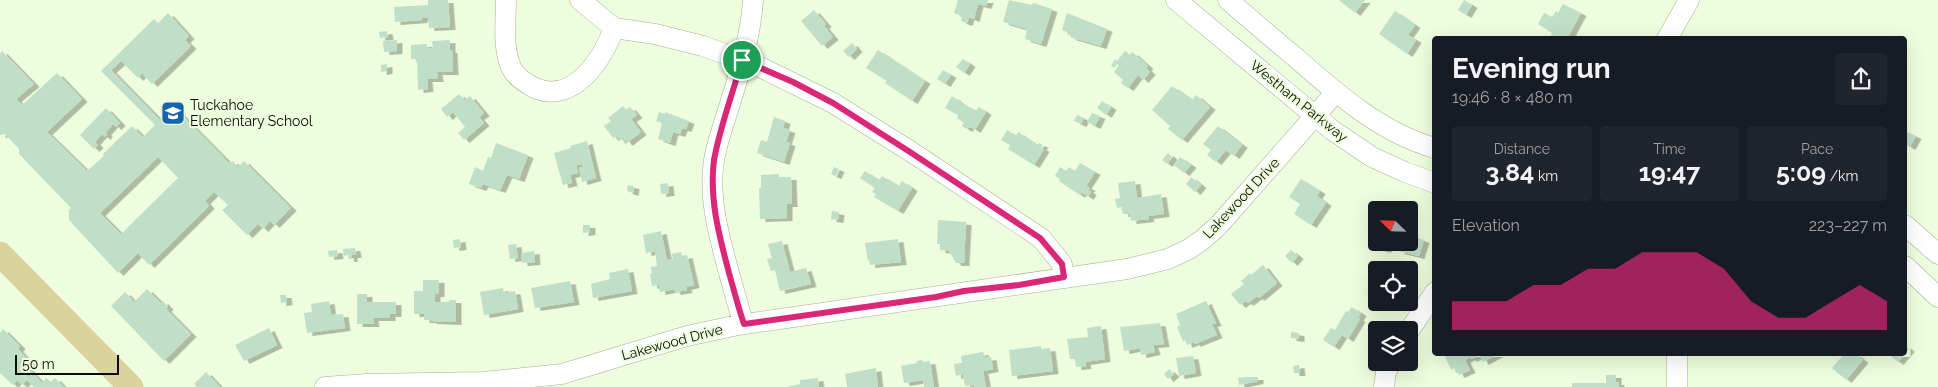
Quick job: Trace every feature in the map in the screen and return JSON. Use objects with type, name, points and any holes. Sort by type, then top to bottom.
[{"type":"main road","points":[[0,254],[130,387]]},
{"type":"street","points":[[506,0],[508,60],[518,78],[539,90],[552,92],[566,89],[575,84],[599,58],[609,43],[614,28]]},
{"type":"street","points":[[580,0],[614,28],[655,34],[703,46],[793,82],[833,103],[1040,238],[1062,264],[1064,277]]},
{"type":"street","points":[[744,324],[720,238],[712,199],[714,159],[722,125],[742,60],[753,0]]},
{"type":"street","name":"Westham Parkway","points":[[1176,0],[1332,130],[1372,158],[1432,182]]},
{"type":"street","points":[[1228,0],[1336,92],[1387,127],[1419,143],[1432,147]]},
{"type":"street","points":[[1669,36],[1689,0]]},
{"type":"street","name":"Lakewood Drive","points":[[325,387],[368,384],[564,380],[687,336],[744,324],[936,297],[964,291],[1019,285],[1136,267],[1168,259],[1189,249],[1218,226],[1336,92]]},
{"type":"street","points":[[1907,227],[1938,254]]},
{"type":"street","points":[[1907,268],[1938,297]]},
{"type":"street","points":[[1416,321],[1432,296]]},
{"type":"street","points":[[1677,356],[1677,387]]},
{"type":"street","points":[[1384,387],[1386,371]]},
{"type":"building","points":[[428,0],[448,0],[450,27],[429,28],[428,17],[422,18],[422,20],[395,22],[394,7],[428,5]]},
{"type":"building","points":[[958,0],[988,0],[986,6],[978,4],[974,19],[969,17],[967,23],[961,21],[962,16],[954,13]]},
{"type":"building","points":[[1009,0],[1032,5],[1033,3],[1052,9],[1041,44],[1025,39],[1027,29],[1003,22]]},
{"type":"building","points":[[1339,0],[1365,0],[1355,13]]},
{"type":"building","points":[[1464,0],[1472,5],[1466,15],[1458,10]]},
{"type":"building","points":[[1563,4],[1581,13],[1569,36],[1550,36],[1552,33],[1538,24],[1544,13],[1552,17],[1556,11],[1558,13]]},
{"type":"building","points":[[814,10],[826,24],[824,26],[833,37],[822,46],[801,21]]},
{"type":"building","points":[[1395,11],[1415,25],[1408,35],[1416,40],[1407,54],[1379,34]]},
{"type":"building","points":[[168,13],[189,36],[185,40],[191,46],[152,84],[142,73],[138,78],[121,61],[111,70],[160,120],[174,107],[229,163],[233,161],[238,167],[244,161],[291,208],[274,225],[270,221],[263,229],[258,224],[247,235],[222,210],[228,205],[214,192],[205,201],[209,206],[149,265],[138,253],[118,273],[69,220],[69,210],[71,208],[19,154],[19,149],[5,134],[0,135],[0,53],[2,51],[34,84],[16,99],[22,105],[57,73],[82,99],[47,132],[87,171],[132,126],[143,137],[155,125],[101,71],[154,19],[158,23]],"holes":[[[158,157],[178,178],[121,234],[100,213]]]},
{"type":"building","points":[[1067,13],[1107,29],[1101,46],[1070,37],[1067,32],[1062,30]]},
{"type":"building","points":[[387,31],[388,37],[380,38],[379,32]]},
{"type":"building","points":[[397,40],[397,51],[384,52],[383,41]]},
{"type":"building","points":[[450,40],[453,72],[437,72],[438,79],[427,79],[428,89],[418,90],[417,59],[411,59],[411,45],[427,44],[427,48],[433,48],[432,41]]},
{"type":"building","points":[[852,43],[857,49],[849,57],[843,51]]},
{"type":"building","points":[[878,50],[925,81],[912,101],[885,83],[887,81],[866,68]]},
{"type":"building","points":[[1125,51],[1130,55],[1132,52],[1148,66],[1146,68],[1150,72],[1143,80],[1138,75],[1128,88],[1121,83],[1123,80],[1114,72],[1119,66],[1117,64],[1114,68],[1111,66],[1115,59],[1117,61]]},
{"type":"building","points":[[963,59],[970,64],[964,73],[956,67]]},
{"type":"building","points":[[387,64],[387,71],[381,72],[381,65]]},
{"type":"building","points":[[943,70],[951,75],[945,84],[937,79]]},
{"type":"building","points":[[1172,86],[1192,100],[1196,95],[1210,107],[1182,140],[1168,129],[1170,126],[1152,110]]},
{"type":"building","points":[[459,94],[465,100],[470,96],[484,113],[479,117],[484,123],[464,140],[458,133],[465,127],[453,112],[447,117],[441,109]]},
{"type":"building","points":[[952,96],[965,106],[976,111],[979,107],[986,112],[975,130],[969,126],[967,129],[962,126],[964,123],[957,118],[958,115],[945,108]]},
{"type":"building","points":[[1102,101],[1111,107],[1106,115],[1097,108]]},
{"type":"building","points":[[623,106],[626,110],[630,107],[637,115],[631,119],[641,132],[627,143],[623,138],[620,141],[617,136],[613,138],[604,126],[611,121],[608,118]]},
{"type":"building","points":[[106,108],[120,123],[116,127],[113,124],[106,132],[105,137],[102,134],[95,142],[98,145],[94,149],[80,135]]},
{"type":"building","points":[[659,112],[665,114],[665,112],[689,121],[686,129],[682,128],[680,134],[673,132],[670,143],[658,139],[662,123],[656,121]]},
{"type":"building","points":[[1092,113],[1100,116],[1095,126],[1087,122]]},
{"type":"building","points":[[1077,115],[1084,118],[1081,124],[1074,121]]},
{"type":"building","points":[[774,117],[785,121],[783,128],[790,130],[786,142],[790,143],[784,162],[757,153],[761,140],[767,142]]},
{"type":"building","points":[[1218,126],[1242,145],[1234,156],[1226,150],[1216,162],[1207,155],[1211,150],[1203,144]]},
{"type":"building","points":[[1007,130],[1016,136],[1018,132],[1037,145],[1039,143],[1043,145],[1041,147],[1044,149],[1034,165],[1008,149],[1010,145],[1001,140]]},
{"type":"building","points":[[1907,132],[1916,136],[1910,147],[1907,145]]},
{"type":"building","points":[[587,141],[596,178],[582,182],[579,168],[583,167],[582,164],[576,165],[578,173],[570,175],[572,183],[563,185],[554,153]]},
{"type":"building","points":[[496,143],[528,155],[519,179],[507,175],[500,190],[483,184],[481,188],[469,184],[475,167],[483,171],[488,157],[491,158]]},
{"type":"building","points":[[1168,153],[1172,157],[1167,164],[1162,160]]},
{"type":"building","points":[[1180,157],[1191,165],[1184,173],[1174,165]]},
{"type":"building","points":[[1080,163],[1095,172],[1086,186],[1090,188],[1088,190],[1091,192],[1088,197],[1081,192],[1080,195],[1059,181],[1060,179],[1055,176],[1060,167],[1066,171],[1069,167],[1075,171]]},
{"type":"building","points":[[834,167],[839,169],[836,176],[831,174]]},
{"type":"building","points":[[865,171],[879,180],[882,176],[899,186],[902,181],[912,188],[898,211],[874,197],[876,194],[872,192],[875,188],[860,178]]},
{"type":"building","points":[[779,174],[779,177],[791,177],[792,204],[787,204],[787,218],[760,219],[759,188],[761,188],[761,175]]},
{"type":"building","points":[[1191,177],[1201,185],[1195,192],[1186,184]]},
{"type":"building","points":[[1301,179],[1320,191],[1317,196],[1326,203],[1311,225],[1294,214],[1300,204],[1289,197]]},
{"type":"building","points":[[1135,181],[1137,198],[1161,194],[1164,214],[1148,216],[1149,219],[1131,221],[1130,214],[1123,214],[1122,207],[1117,208],[1115,199],[1120,198],[1118,183]]},
{"type":"building","points":[[668,183],[669,193],[661,194],[660,184]]},
{"type":"building","points":[[628,185],[634,186],[633,193],[627,191]]},
{"type":"building","points":[[832,211],[839,212],[838,220],[831,219]]},
{"type":"building","points":[[938,220],[966,222],[964,263],[956,263],[949,251],[940,250],[940,244],[937,244]]},
{"type":"building","points":[[583,225],[590,225],[590,232],[583,233]]},
{"type":"building","points":[[661,231],[667,260],[673,259],[672,254],[681,252],[682,256],[687,255],[694,285],[686,287],[687,290],[675,292],[674,289],[660,292],[659,285],[652,286],[651,267],[657,266],[655,251],[646,253],[643,235]]},
{"type":"building","points":[[1418,238],[1424,240],[1419,256],[1399,251],[1418,251]]},
{"type":"building","points":[[460,239],[461,247],[454,248],[453,240]]},
{"type":"building","points":[[898,239],[901,262],[870,265],[865,243]]},
{"type":"building","points":[[782,241],[790,272],[806,268],[811,284],[780,291],[775,270],[771,271],[767,259],[772,258],[768,244]]},
{"type":"building","points":[[516,244],[518,258],[510,259],[508,245]]},
{"type":"building","points":[[355,248],[356,255],[352,255],[352,259],[349,259],[348,255],[344,256],[343,249]]},
{"type":"building","points":[[337,250],[338,256],[329,257],[328,251]]},
{"type":"building","points":[[1291,250],[1298,256],[1292,263],[1285,256]]},
{"type":"building","points":[[534,251],[535,262],[522,263],[521,253]]},
{"type":"building","points":[[1263,265],[1277,283],[1259,298],[1257,296],[1248,303],[1246,301],[1240,305],[1231,294],[1244,284],[1241,281]]},
{"type":"building","points":[[628,269],[632,291],[593,298],[591,284],[610,279],[609,273]]},
{"type":"building","points":[[423,280],[439,280],[439,294],[435,294],[435,302],[456,300],[456,322],[424,320],[424,314],[414,314],[414,291],[423,291]]},
{"type":"building","points":[[570,281],[574,302],[535,308],[531,288]]},
{"type":"building","points":[[503,288],[504,293],[515,291],[518,309],[484,315],[480,292]]},
{"type":"building","points":[[147,289],[161,303],[163,301],[168,307],[166,309],[191,334],[164,361],[111,306],[125,292],[134,302]]},
{"type":"building","points":[[357,294],[367,294],[367,302],[396,302],[396,314],[390,314],[390,318],[373,318],[374,324],[357,324]]},
{"type":"building","points":[[280,295],[286,295],[287,302],[281,303]]},
{"type":"building","points":[[329,301],[331,315],[343,314],[345,328],[307,333],[304,313],[312,312],[311,304]]},
{"type":"building","points":[[1206,301],[1216,323],[1212,324],[1217,335],[1195,344],[1194,342],[1187,345],[1185,340],[1183,341],[1177,327],[1180,325],[1176,314]]},
{"type":"building","points":[[1352,307],[1361,313],[1358,318],[1360,319],[1348,339],[1342,335],[1334,347],[1323,340],[1331,328],[1335,330],[1346,311],[1348,312]]},
{"type":"building","points":[[1160,323],[1164,344],[1153,345],[1155,352],[1141,355],[1140,348],[1124,351],[1120,327]]},
{"type":"building","points":[[1101,326],[1105,359],[1085,362],[1086,366],[1076,367],[1075,359],[1070,359],[1067,339],[1088,337],[1087,328]]},
{"type":"building","points":[[269,328],[277,345],[244,361],[235,345]]},
{"type":"building","points":[[3,329],[20,346],[18,349],[32,364],[28,368],[42,383],[46,378],[51,382],[55,378],[64,387],[34,387],[27,380],[22,385],[17,380],[13,385],[0,373],[0,333]]},
{"type":"building","points":[[1291,332],[1299,333],[1299,339],[1291,338]]},
{"type":"building","points":[[1041,346],[1041,349],[1050,348],[1053,371],[1012,376],[1009,350]]},
{"type":"building","points":[[983,352],[985,358],[991,357],[993,369],[983,371],[986,387],[965,386],[963,374],[956,376],[954,364],[962,363],[961,356]]},
{"type":"building","points":[[1193,356],[1196,373],[1179,376],[1176,358]]},
{"type":"building","points":[[1445,356],[1478,356],[1465,360],[1470,370],[1459,375],[1455,368],[1451,370]]},
{"type":"building","points":[[1480,356],[1494,356],[1483,362]]},
{"type":"building","points":[[1842,356],[1858,356],[1863,360],[1846,380],[1832,368]]},
{"type":"building","points":[[1890,356],[1903,356],[1898,362]]},
{"type":"building","points":[[922,360],[923,362],[930,361],[934,387],[924,387],[923,380],[904,383],[901,366],[917,363],[917,361]]},
{"type":"building","points":[[1299,365],[1300,373],[1294,373],[1293,366]]},
{"type":"building","points":[[876,368],[878,387],[847,387],[845,374]]},
{"type":"building","points":[[1169,369],[1174,374],[1168,379],[1164,374]]},
{"type":"building","points":[[206,372],[220,387],[197,387],[194,384]]},
{"type":"building","points":[[1606,375],[1616,375],[1616,382],[1619,382],[1619,387],[1572,387],[1572,383],[1606,383]]},
{"type":"building","points":[[1258,377],[1258,381],[1239,385],[1238,378]]},
{"type":"building","points":[[818,378],[819,387],[786,387],[800,384],[800,380]]},
{"type":"place","name":"Tuckahoe Elementary School","points":[[173,113]]},
{"type":"route","points":[[742,60],[760,66],[833,103],[982,198],[1040,238],[1062,264],[1064,277],[744,324],[720,238],[712,199],[714,159],[722,125],[742,60]]}]
